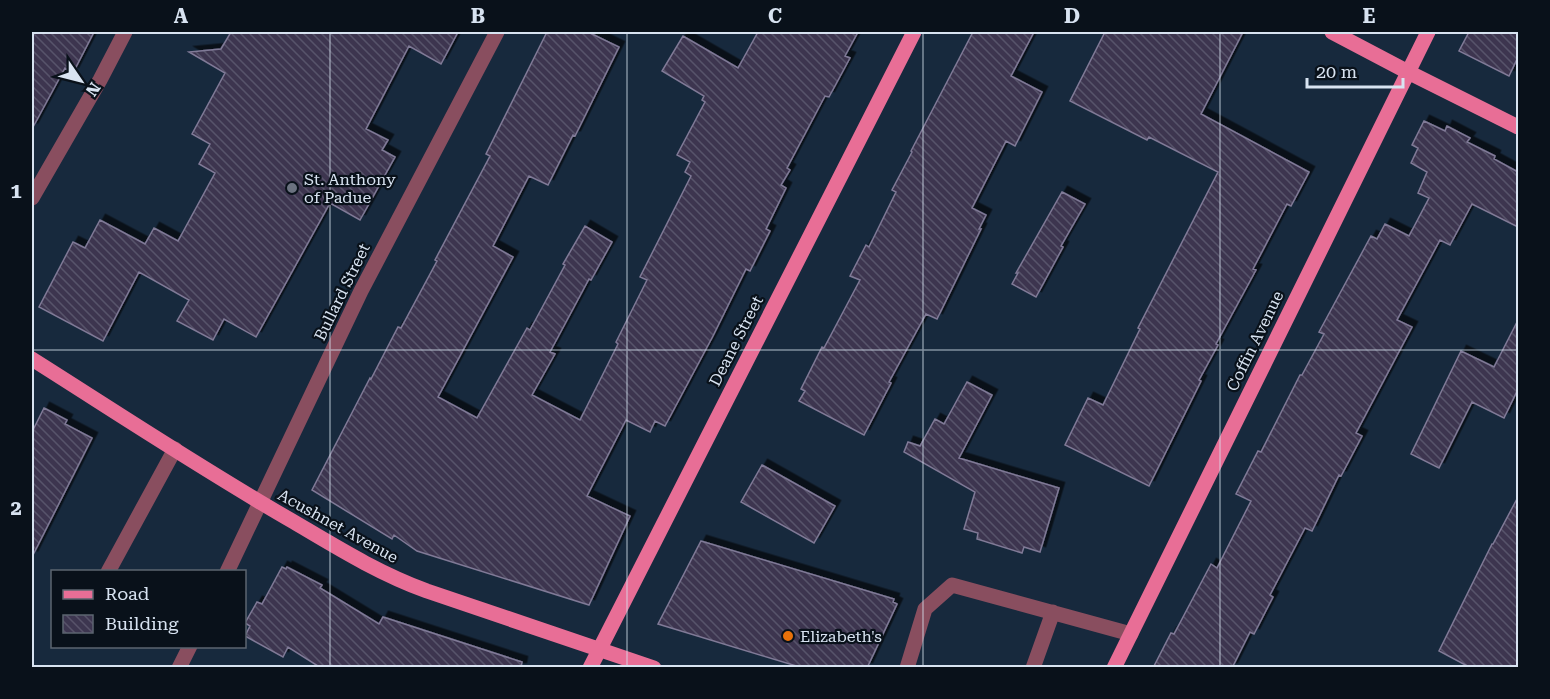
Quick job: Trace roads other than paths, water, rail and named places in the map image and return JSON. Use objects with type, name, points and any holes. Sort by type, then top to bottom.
[{"type":"main road","name":"Deane Street","points":[[591,668],[914,32]]},
{"type":"main road","points":[[1332,32],[1518,127]]},
{"type":"main road","name":"Coffin Avenue","points":[[1114,668],[1428,32]]},
{"type":"main road","name":"Acushnet Avenue","points":[[32,359],[260,503],[376,570],[401,581],[654,668]]},
{"type":"street","points":[[32,198],[125,32]]},
{"type":"street","name":"Bullard Street","points":[[227,570],[362,291],[497,32]]},
{"type":"street","points":[[109,570],[176,450]]},
{"type":"street","points":[[907,668],[925,609],[952,585],[1131,634]]},
{"type":"street","points":[[1033,668],[1053,612]]},
{"type":"street","points":[[179,668],[189,648]]},
{"type":"place","name":"St. Anthony of Padue","points":[[292,188]]},
{"type":"place","name":"Elizabeth's","points":[[788,636]]}]
